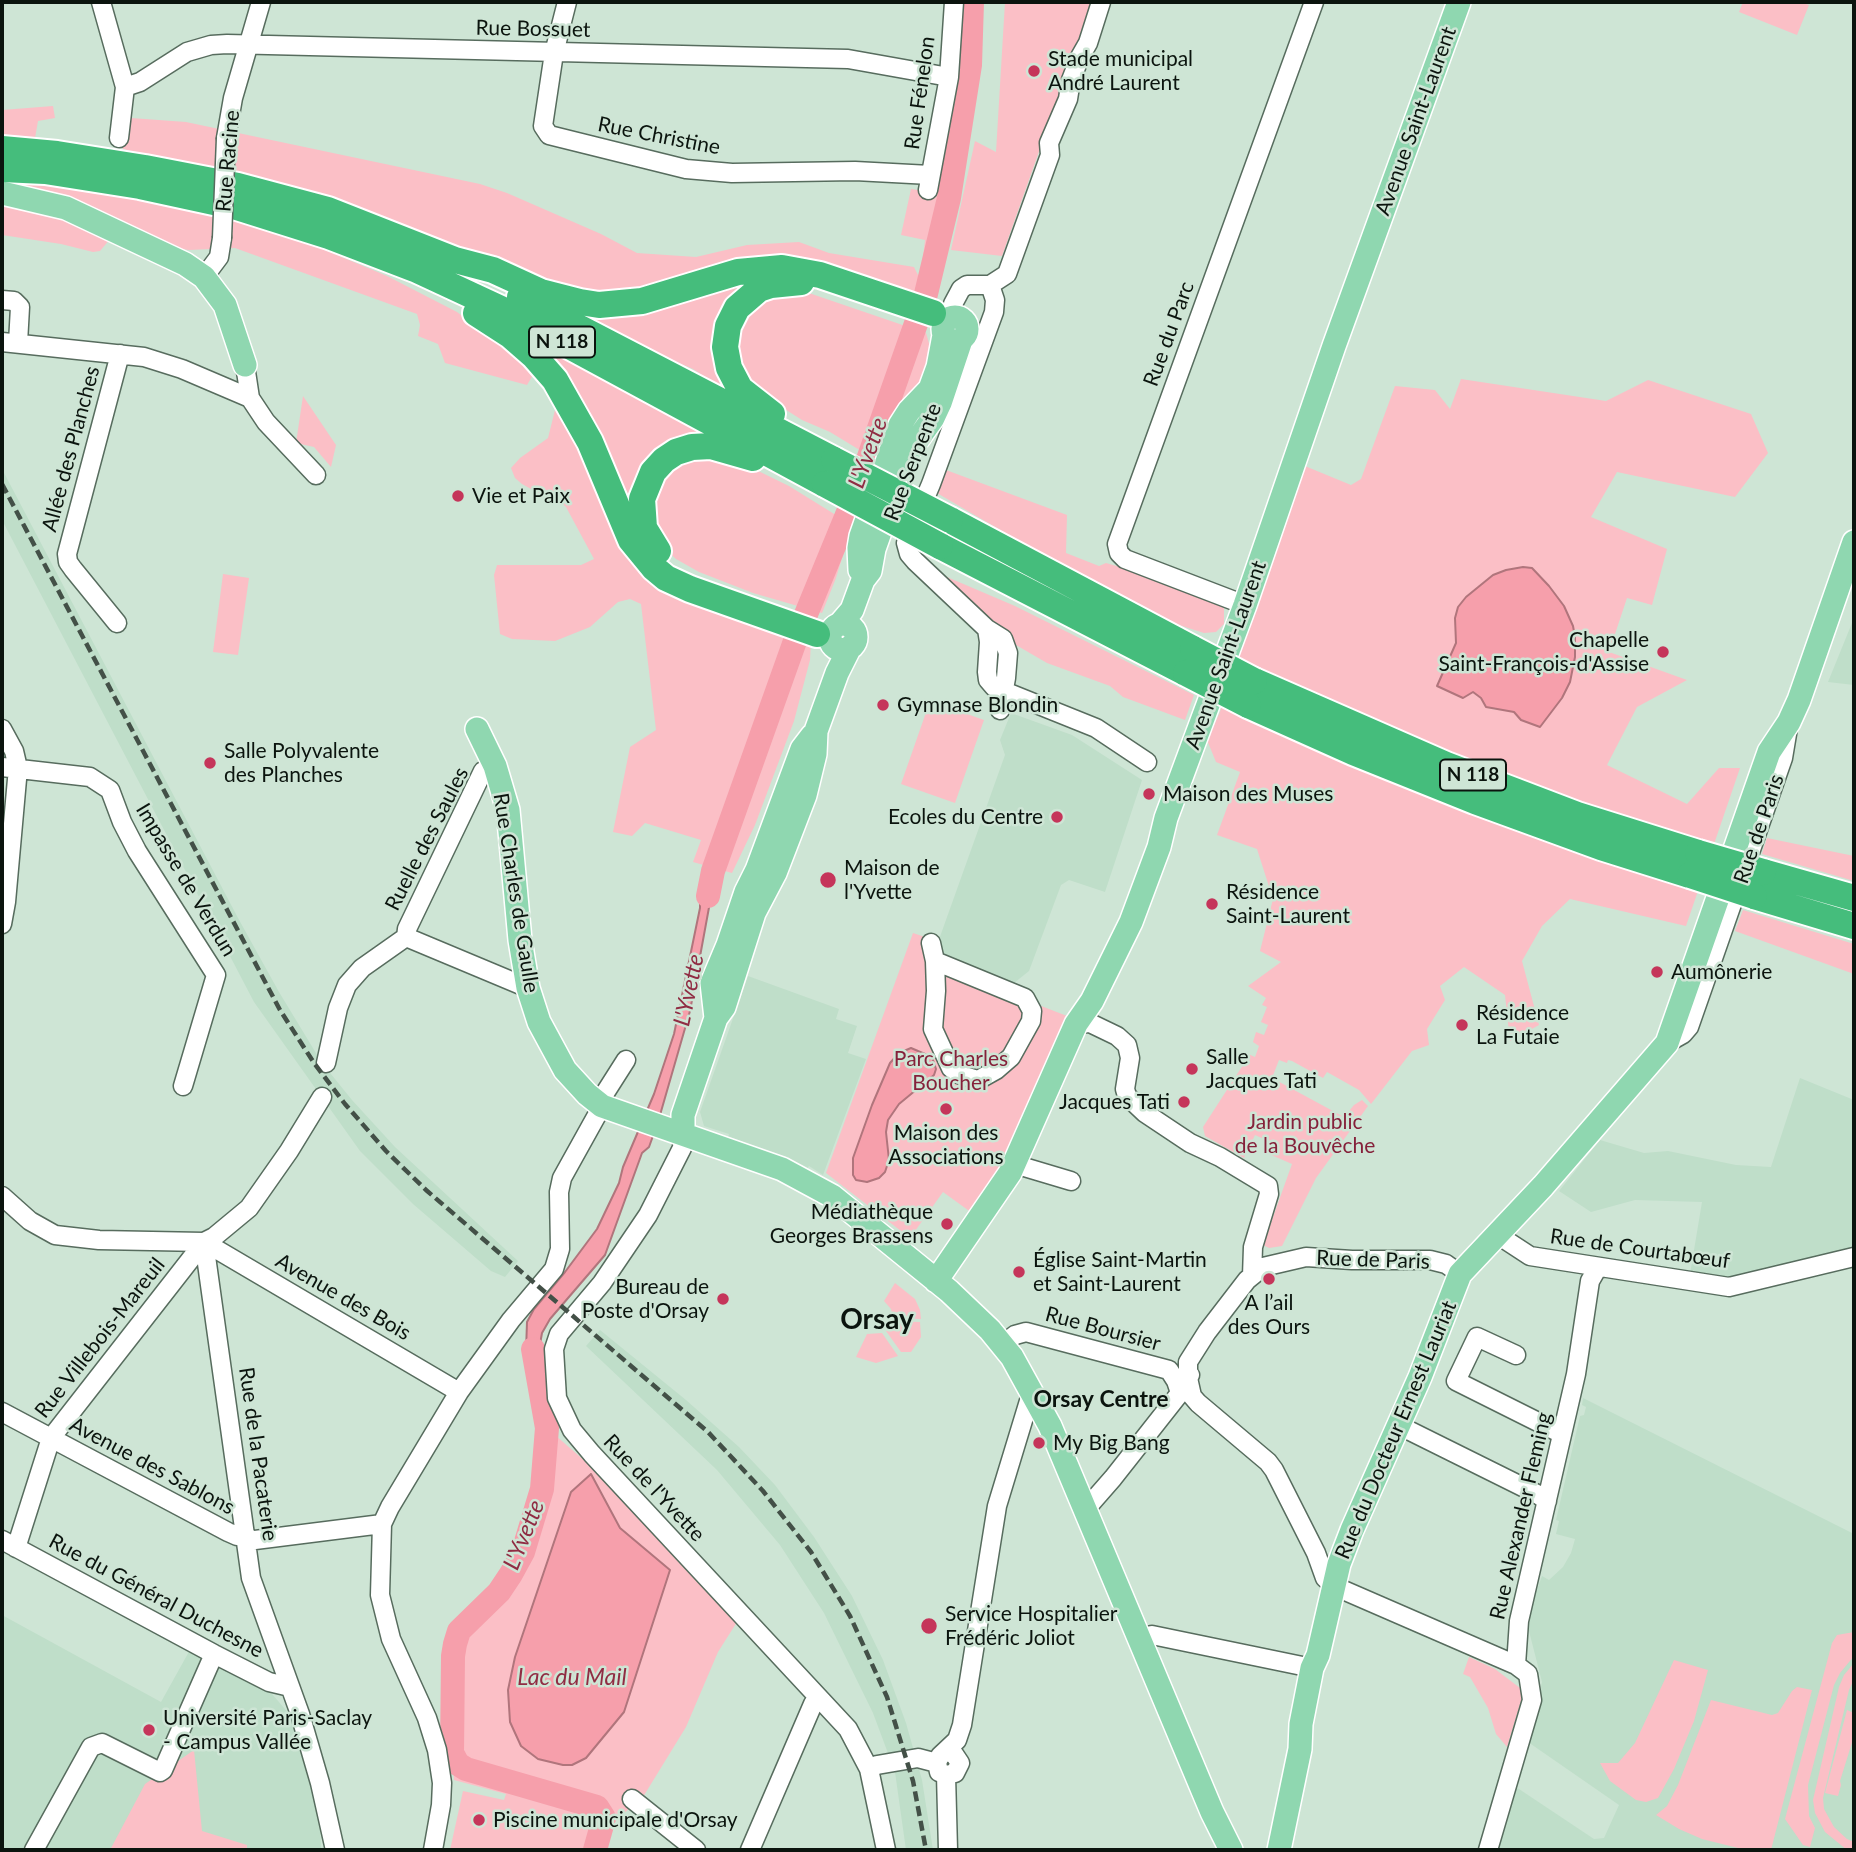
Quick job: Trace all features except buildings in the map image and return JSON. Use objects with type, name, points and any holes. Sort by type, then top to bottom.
[{"type":"highway","name":"N 118","points":[[2,149],[57,154],[238,186],[328,210],[455,260],[829,472],[940,545],[1190,661]]},
{"type":"highway","name":"N 118","points":[[2,169],[45,171],[140,186],[237,207],[329,236],[415,270],[501,309],[788,464],[829,472],[950,520],[1190,661],[1251,693],[1309,707],[1694,864],[1758,884],[1854,926]]},
{"type":"highway","points":[[329,236],[354,252],[462,304],[510,335],[534,356],[555,380],[590,442],[631,540],[666,578],[690,589],[827,629]]},
{"type":"highway","points":[[455,260],[493,271],[541,292],[599,305],[642,301],[738,272],[782,268],[820,275],[936,322]]},
{"type":"highway","points":[[829,472],[817,439],[757,404],[740,389],[729,368],[725,347],[728,326],[737,308],[759,289],[792,282],[814,285],[936,322]]},
{"type":"highway","points":[[788,464],[772,465],[711,446],[692,447],[676,452],[653,472],[645,486],[641,516],[650,542],[672,563],[701,579],[827,629]]},
{"type":"highway","name":"N 118","points":[[1758,884],[1854,898]]},
{"type":"main road","name":"Avenue Saint-Laurent","points":[[936,1281],[1014,1164],[1076,1024],[1092,1001],[1131,922],[1458,2]]},
{"type":"main road","points":[[2,193],[66,208],[185,264],[211,285],[225,305],[245,365]]},
{"type":"main road","points":[[683,1133],[683,1115],[716,1018],[712,983],[754,895],[757,870],[811,745],[837,673],[827,629],[870,571],[874,549],[908,453],[933,418],[940,403],[936,322]]},
{"type":"main road","name":"Rue de Paris","points":[[1460,1274],[1543,1186],[1667,1043],[1769,752],[1789,722],[1802,692],[1854,542]]},
{"type":"main road","name":"Rue Charles de Gaulle","points":[[477,729],[495,766],[508,810],[520,940],[528,988],[539,1022],[565,1070],[600,1105],[782,1169],[832,1196],[936,1281],[990,1330],[1013,1357],[1050,1426],[1212,1812],[1231,1850]]},
{"type":"main road","name":"Rue du Docteur Ernest Lauriat","points":[[1334,1586],[1345,1546],[1460,1274]]},
{"type":"main road","points":[[1279,1850],[1300,1749],[1301,1724],[1312,1668],[1318,1655],[1334,1586]]},
{"type":"street","points":[[101,2],[125,87],[119,138]]},
{"type":"street","name":"Rue Racine","points":[[211,285],[222,238],[226,138],[233,98],[261,2]]},
{"type":"street","points":[[554,53],[567,2]]},
{"type":"street","name":"Rue Fénelon","points":[[929,182],[949,77],[954,2]]},
{"type":"street","points":[[936,322],[953,304],[961,289],[967,285],[990,285],[1001,280],[1011,264],[1049,155],[1049,143],[1062,119],[1071,80],[1088,43],[1101,2]]},
{"type":"street","name":"Rue du Parc","points":[[1245,605],[1125,559],[1119,553],[1117,544],[1314,2]]},
{"type":"street","name":"Rue Bossuet","points":[[125,87],[140,82],[162,66],[197,48],[211,45],[848,59],[949,77]]},
{"type":"street","name":"Rue Christine","points":[[554,53],[543,126],[549,135],[555,138],[686,169],[732,173],[855,171],[929,182]]},
{"type":"street","name":"Rue Serpente","points":[[990,285],[995,300],[994,312],[931,484],[906,543],[909,554],[915,561],[987,629],[1003,639],[1008,653],[1000,710]]},
{"type":"street","points":[[2,300],[15,301],[20,307],[10,343],[144,357],[182,369],[250,398]]},
{"type":"street","name":"Allée des Planches","points":[[117,623],[73,569],[67,554],[120,354]]},
{"type":"street","points":[[245,365],[250,398],[266,422],[316,475]]},
{"type":"street","points":[[1004,691],[1096,728],[1147,762]]},
{"type":"street","points":[[2,729],[14,751],[10,768],[6,902],[2,924]]},
{"type":"street","name":"Ruelle des Saules","points":[[406,937],[407,929],[484,771],[495,766]]},
{"type":"street","name":"Impasse de Verdun","points":[[10,768],[90,777],[110,790],[137,851],[216,975],[183,1086]]},
{"type":"street","points":[[326,1063],[338,1008],[347,985],[362,968],[406,937],[528,988]]},
{"type":"street","points":[[933,952],[1025,998],[1032,1011],[1031,1021],[1011,1057],[978,1080],[958,1074],[951,1068],[933,1029],[936,991],[933,952]]},
{"type":"street","points":[[1076,1024],[1090,1023],[1117,1036],[1127,1045],[1129,1058],[1125,1089],[1127,1096],[1145,1113],[1190,1143],[1220,1157],[1268,1186],[1269,1194],[1253,1247],[1252,1276]]},
{"type":"street","points":[[433,1850],[442,1783],[437,1750],[427,1718],[391,1639],[380,1595],[382,1524],[459,1392],[511,1320],[554,1269],[560,1249],[559,1192],[567,1168],[626,1060]]},
{"type":"street","points":[[2,1196],[30,1221],[55,1235],[99,1240],[204,1242],[249,1208],[289,1151],[322,1097]]},
{"type":"street","name":"Rue de l'Yvette","points":[[683,1133],[682,1148],[648,1215],[619,1258],[559,1334],[554,1349],[557,1398],[572,1430],[592,1454],[848,1729],[869,1769],[886,1850]]},
{"type":"street","points":[[1014,1164],[1071,1181]]},
{"type":"street","name":"Rue de Courtabœuf","points":[[1504,1239],[1530,1255],[1729,1287],[1854,1257]]},
{"type":"street","name":"Avenue des Bois","points":[[204,1242],[459,1392]]},
{"type":"street","name":"Rue Villebois-Mareuil","points":[[9,1544],[51,1438],[204,1242]]},
{"type":"street","name":"Rue de la Pacaterie","points":[[204,1242],[251,1578],[320,1783],[335,1850]]},
{"type":"street","name":"Rue de Paris","points":[[1187,1382],[1207,1332],[1252,1276],[1264,1267],[1306,1257],[1430,1260],[1446,1264],[1460,1274]]},
{"type":"street","name":"Rue Alexander Fleming","points":[[1516,1665],[1519,1621],[1576,1374],[1590,1281],[1598,1267]]},
{"type":"street","name":"Rue Boursier","points":[[1002,1345],[1016,1335],[1026,1332],[1169,1370],[1177,1381],[1187,1382]]},
{"type":"street","points":[[1085,1510],[1187,1382],[1213,1335]]},
{"type":"street","points":[[1516,1355],[1477,1337],[1457,1381],[1562,1434]]},
{"type":"street","points":[[1169,1370],[1187,1382],[1268,1462],[1316,1553],[1325,1578],[1334,1586],[1516,1665],[1528,1674],[1532,1700],[1488,1850]]},
{"type":"street","points":[[948,1850],[943,1764],[962,1725],[997,1506],[1032,1391]]},
{"type":"street","name":"Avenue des Sablons","points":[[2,1412],[237,1536],[246,1538],[382,1524]]},
{"type":"street","points":[[1398,1425],[1538,1494],[1547,1501]]},
{"type":"street","name":"Rue du Général Duchesne","points":[[9,1544],[214,1654],[270,1682],[290,1688]]},
{"type":"street","points":[[1316,1553],[1345,1546]]},
{"type":"street","points":[[1139,1638],[1152,1635],[1312,1668]]},
{"type":"street","points":[[34,1850],[91,1747],[102,1743],[160,1772],[163,1770],[214,1654]]},
{"type":"street","points":[[750,1850],[818,1697]]},
{"type":"street","points":[[869,1769],[877,1765],[918,1758],[943,1764]]},
{"type":"street","points":[[632,1799],[696,1850]]},
{"type":"shaded area","points":[[2,469],[238,918],[322,1063],[395,1147],[518,1261],[505,1277],[491,1271],[413,1204],[360,1151],[254,1002],[2,520]]},
{"type":"shaded area","points":[[1854,618],[1854,685],[1828,682]]},
{"type":"shaded area","name":"Ecoles du Centre","points":[[1011,713],[1072,735],[1142,780],[1105,892],[1069,880],[1061,885],[1029,971],[1009,987],[939,956],[937,945],[1005,755],[1000,740]]},
{"type":"shaded area","points":[[748,976],[839,1009],[836,1019],[857,1026],[848,1053],[866,1059],[823,1175],[809,1166],[807,1169],[727,1140],[729,1134],[704,1126],[700,1112]]},
{"type":"shaded area","points":[[1800,1078],[1854,1100],[1854,1251],[1731,1280],[1690,1274],[1702,1202],[1635,1200],[1591,1212],[1559,1191],[1600,1140],[1644,1153],[1668,1151],[1736,1165],[1771,1167]]},
{"type":"shaded area","points":[[600,1330],[686,1400],[739,1447],[775,1485],[814,1537],[852,1596],[883,1660],[906,1723],[922,1780],[933,1850],[906,1850],[895,1772],[873,1713],[824,1613],[780,1545],[717,1470],[586,1346]]},
{"type":"shaded area","points":[[1583,1398],[1854,1534],[1854,1850],[1497,1850],[1516,1787],[1594,1839],[1604,1838],[1619,1805],[1528,1742],[1542,1682],[1529,1631],[1530,1609],[1542,1576],[1549,1580],[1563,1567],[1575,1539],[1556,1534],[1559,1521],[1556,1520],[1580,1416],[1584,1415],[1586,1407],[1582,1405]]},
{"type":"shaded area","name":"Université Paris-Saclay - Campus Vallée","points":[[2,1615],[161,1702],[191,1648],[272,1694],[291,1716],[300,1744],[320,1819],[321,1850],[2,1850]]},
{"type":"green space","name":"Stade municipal André Laurent","points":[[1005,2],[1092,2],[1002,256],[951,250],[975,141],[996,152]]},
{"type":"green space","points":[[1743,2],[1800,2],[1809,5],[1797,35],[1739,12]]},
{"type":"green space","points":[[53,106],[55,118],[38,121],[35,138],[2,135],[2,110]]},
{"type":"green space","points":[[131,118],[186,122],[480,184],[601,234],[637,253],[696,257],[747,245],[799,242],[829,253],[914,267],[920,279],[914,292],[798,261],[619,294],[561,290],[193,168],[123,149],[120,144]]},
{"type":"green space","points":[[2,178],[127,196],[256,226],[306,242],[387,276],[457,312],[501,345],[533,375],[527,385],[445,363],[438,344],[418,336],[420,325],[417,314],[235,248],[174,248],[122,225],[100,251],[93,252],[2,235],[2,199],[93,225],[102,212],[68,198],[2,181]]},
{"type":"green space","points":[[911,189],[940,193],[928,258],[923,257],[925,240],[901,235]]},
{"type":"green space","points":[[759,275],[744,288],[726,391],[693,369],[646,349],[577,312]]},
{"type":"green space","points":[[803,291],[926,333],[931,350],[923,382],[886,466],[769,399],[743,371],[735,345],[737,333],[753,303]]},
{"type":"green space","points":[[548,345],[710,433],[629,501],[624,502],[559,369],[545,349]]},
{"type":"green space","name":"Jardin public de la Bouvêche","points":[[1461,379],[1606,401],[1648,380],[1751,414],[1768,453],[1735,497],[1617,472],[1591,517],[1667,549],[1652,605],[1627,598],[1609,652],[1687,680],[1637,707],[1607,765],[1687,804],[1719,768],[1740,768],[1686,926],[1570,899],[1542,926],[1522,961],[1539,1025],[1510,1041],[1505,995],[1464,967],[1440,986],[1445,1000],[1427,1029],[1429,1045],[1412,1051],[1371,1104],[1359,1090],[1327,1072],[1323,1078],[1292,1061],[1288,1060],[1287,1063],[1279,1060],[1272,1078],[1344,1117],[1362,1100],[1368,1106],[1316,1178],[1282,1246],[1269,1248],[1263,1245],[1292,1164],[1269,1154],[1273,1143],[1255,1135],[1244,1158],[1205,1136],[1203,1127],[1248,1054],[1255,1057],[1259,1046],[1253,1042],[1256,1032],[1264,1035],[1268,1025],[1261,1022],[1267,1007],[1262,1005],[1266,998],[1248,986],[1281,962],[1260,951],[1273,899],[1257,849],[1217,835],[1240,772],[1216,762],[1207,740],[1220,712],[1237,642],[1300,464],[1351,485],[1361,479],[1395,386],[1435,390],[1450,409]],"holes":[[[1523,567],[1532,568],[1549,586],[1573,626],[1575,657],[1521,720],[1514,712],[1486,707],[1478,695],[1467,693],[1449,662],[1456,643],[1455,618],[1458,607],[1492,575]]]},
{"type":"green space","points":[[303,396],[336,445],[331,467],[314,447],[296,443]]},
{"type":"green space","points":[[555,410],[567,417],[627,552],[811,640],[810,660],[794,721],[755,825],[732,873],[693,862],[701,840],[645,823],[632,836],[613,832],[630,747],[656,730],[641,604],[630,599],[618,602],[590,627],[555,641],[512,639],[500,634],[494,575],[497,565],[581,565],[594,559],[566,507],[555,497],[540,494],[522,484],[515,478],[511,468],[548,438]]},
{"type":"green space","points":[[704,457],[748,466],[789,486],[852,525],[822,613],[753,593],[699,572],[676,559],[662,546],[652,529],[655,487],[681,461]]},
{"type":"green space","points":[[946,470],[1067,515],[1066,553],[1099,566],[1106,563],[1224,597],[1224,624],[1216,632],[1204,633],[1157,618],[1079,576],[937,493]]},
{"type":"green space","points":[[933,571],[1015,606],[1194,695],[1185,720],[1123,697],[1110,686],[1047,663],[985,627]]},
{"type":"green space","points":[[223,574],[249,578],[238,655],[213,652]]},
{"type":"green space","points":[[930,701],[984,720],[955,803],[901,784]]},
{"type":"green space","points":[[1767,838],[1854,856],[1854,881],[1762,854]]},
{"type":"green space","points":[[1743,910],[1854,944],[1854,974],[1735,931]]},
{"type":"green space","name":"Parc Charles Boucher","points":[[913,933],[937,941],[938,966],[1067,1016],[1007,1157],[972,1213],[943,1192],[910,1238],[826,1173]]},
{"type":"green space","points":[[895,1283],[915,1299],[921,1319],[893,1318],[891,1309],[884,1301]]},
{"type":"green space","points":[[891,1321],[920,1322],[921,1337],[911,1352],[901,1352],[886,1331]]},
{"type":"green space","points":[[882,1333],[898,1356],[876,1363],[856,1357],[867,1334]]},
{"type":"green space","points":[[547,1428],[594,1469],[737,1622],[718,1652],[686,1727],[643,1797],[616,1820],[599,1850],[450,1850],[463,1791],[504,1800],[506,1794],[454,1780],[452,1753],[455,1644],[473,1617],[499,1592],[523,1552],[542,1489]]},
{"type":"green space","points":[[1854,1632],[1854,1656],[1834,1685],[1808,1785],[1809,1816],[1815,1828],[1810,1847],[1803,1845],[1785,1819],[1832,1643],[1837,1635]]},
{"type":"green space","points":[[1469,1657],[1495,1669],[1524,1691],[1507,1747],[1496,1734],[1488,1708],[1470,1677],[1463,1674]]},
{"type":"green space","points":[[1674,1660],[1708,1670],[1694,1721],[1674,1769],[1658,1798],[1646,1802],[1636,1800],[1610,1781],[1600,1763],[1618,1763],[1635,1743]]},
{"type":"green space","points":[[1854,1663],[1854,1679],[1823,1798],[1824,1809],[1834,1827],[1854,1842],[1854,1850],[1847,1850],[1825,1832],[1815,1813],[1813,1800],[1839,1687],[1844,1675]]},
{"type":"green space","points":[[1797,1687],[1812,1690],[1771,1850],[1746,1850],[1702,1839],[1656,1815],[1667,1806],[1678,1785],[1711,1700],[1772,1715],[1778,1713]]},
{"type":"green space","points":[[1847,1710],[1854,1713],[1854,1736],[1838,1796],[1825,1793]]},
{"type":"green space","points":[[194,1750],[202,1831],[247,1845],[247,1850],[110,1850],[145,1784]]},
{"type":"water","points":[[1523,567],[1532,568],[1564,606],[1575,637],[1575,657],[1570,682],[1562,698],[1540,727],[1521,720],[1514,712],[1486,707],[1481,698],[1473,692],[1463,698],[1437,686],[1456,643],[1455,618],[1458,607],[1493,575]]},
{"type":"water","points":[[708,864],[725,865],[710,902],[690,1011],[658,1122],[649,1147],[642,1153],[605,1255],[550,1319],[542,1333],[539,1350],[546,1380],[534,1385],[526,1351],[527,1322],[534,1309],[597,1229],[619,1183],[674,1034]]},
{"type":"water","points":[[911,1048],[932,1057],[936,1069],[934,1075],[899,1104],[888,1120],[886,1132],[889,1160],[885,1172],[879,1178],[867,1182],[856,1180],[853,1175],[853,1158],[872,1105],[890,1063],[899,1053]]},
{"type":"water","name":"Lac du Mail","points":[[591,1474],[620,1528],[670,1570],[624,1712],[586,1758],[572,1765],[563,1765],[538,1759],[521,1746],[510,1722],[508,1690],[515,1657],[571,1492]]},
{"type":"waterway","name":"L'Yvette","points":[[708,896],[713,871],[795,641],[858,488],[925,298],[949,198],[970,65],[972,2]]},
{"type":"waterway","name":"L'Yvette","points":[[533,1349],[547,1428],[542,1489],[523,1552],[511,1574],[499,1592],[459,1631],[453,1656],[452,1753],[458,1764],[466,1769],[597,1807],[604,1818],[595,1850]]},
{"type":"railway","points":[[2,484],[280,1010],[314,1063],[345,1104],[386,1151],[426,1190],[708,1432],[763,1491],[811,1552],[850,1616],[887,1697],[913,1781],[926,1850]]},
{"type":"place","name":"Stade municipal André Laurent","points":[[1034,71]]},
{"type":"place","name":"Vie et Paix","points":[[458,496]]},
{"type":"place","name":"Chapelle Saint-François-d'Assise","points":[[1663,652]]},
{"type":"place","name":"Gymnase Blondin","points":[[883,705]]},
{"type":"place","name":"Salle Polyvalente des Planches","points":[[210,763]]},
{"type":"place","name":"Maison des Muses","points":[[1149,794]]},
{"type":"place","name":"Ecoles du Centre","points":[[1057,817]]},
{"type":"place","name":"Maison de l'Yvette","points":[[828,880]]},
{"type":"place","name":"Résidence Saint-Laurent","points":[[1212,904]]},
{"type":"place","name":"Aumônerie","points":[[1657,972]]},
{"type":"place","name":"Résidence La Futaie","points":[[1462,1025]]},
{"type":"place","name":"Salle Jacques Tati","points":[[1192,1069]]},
{"type":"place","name":"Jacques Tati","points":[[1184,1102]]},
{"type":"place","name":"Maison des Associations","points":[[946,1109]]},
{"type":"place","name":"Médiathèque Georges Brassens","points":[[947,1224]]},
{"type":"place","name":"Église Saint-Martin et Saint-Laurent","points":[[1019,1272]]},
{"type":"place","name":"A l’ail des Ours","points":[[1269,1279]]},
{"type":"place","name":"Bureau de Poste d'Orsay","points":[[723,1299]]},
{"type":"place","name":"My Big Bang","points":[[1039,1443]]},
{"type":"place","name":"Service Hospitalier Frédéric Joliot","points":[[929,1626]]},
{"type":"place","name":"Université Paris-Saclay - Campus Vallée","points":[[149,1730]]},
{"type":"place","name":"Piscine municipale d'Orsay","points":[[479,1820]]},
{"type":"district","name":"Orsay","points":[[877,1320]]},
{"type":"district","name":"Orsay Centre","points":[[1101,1400]]}]
